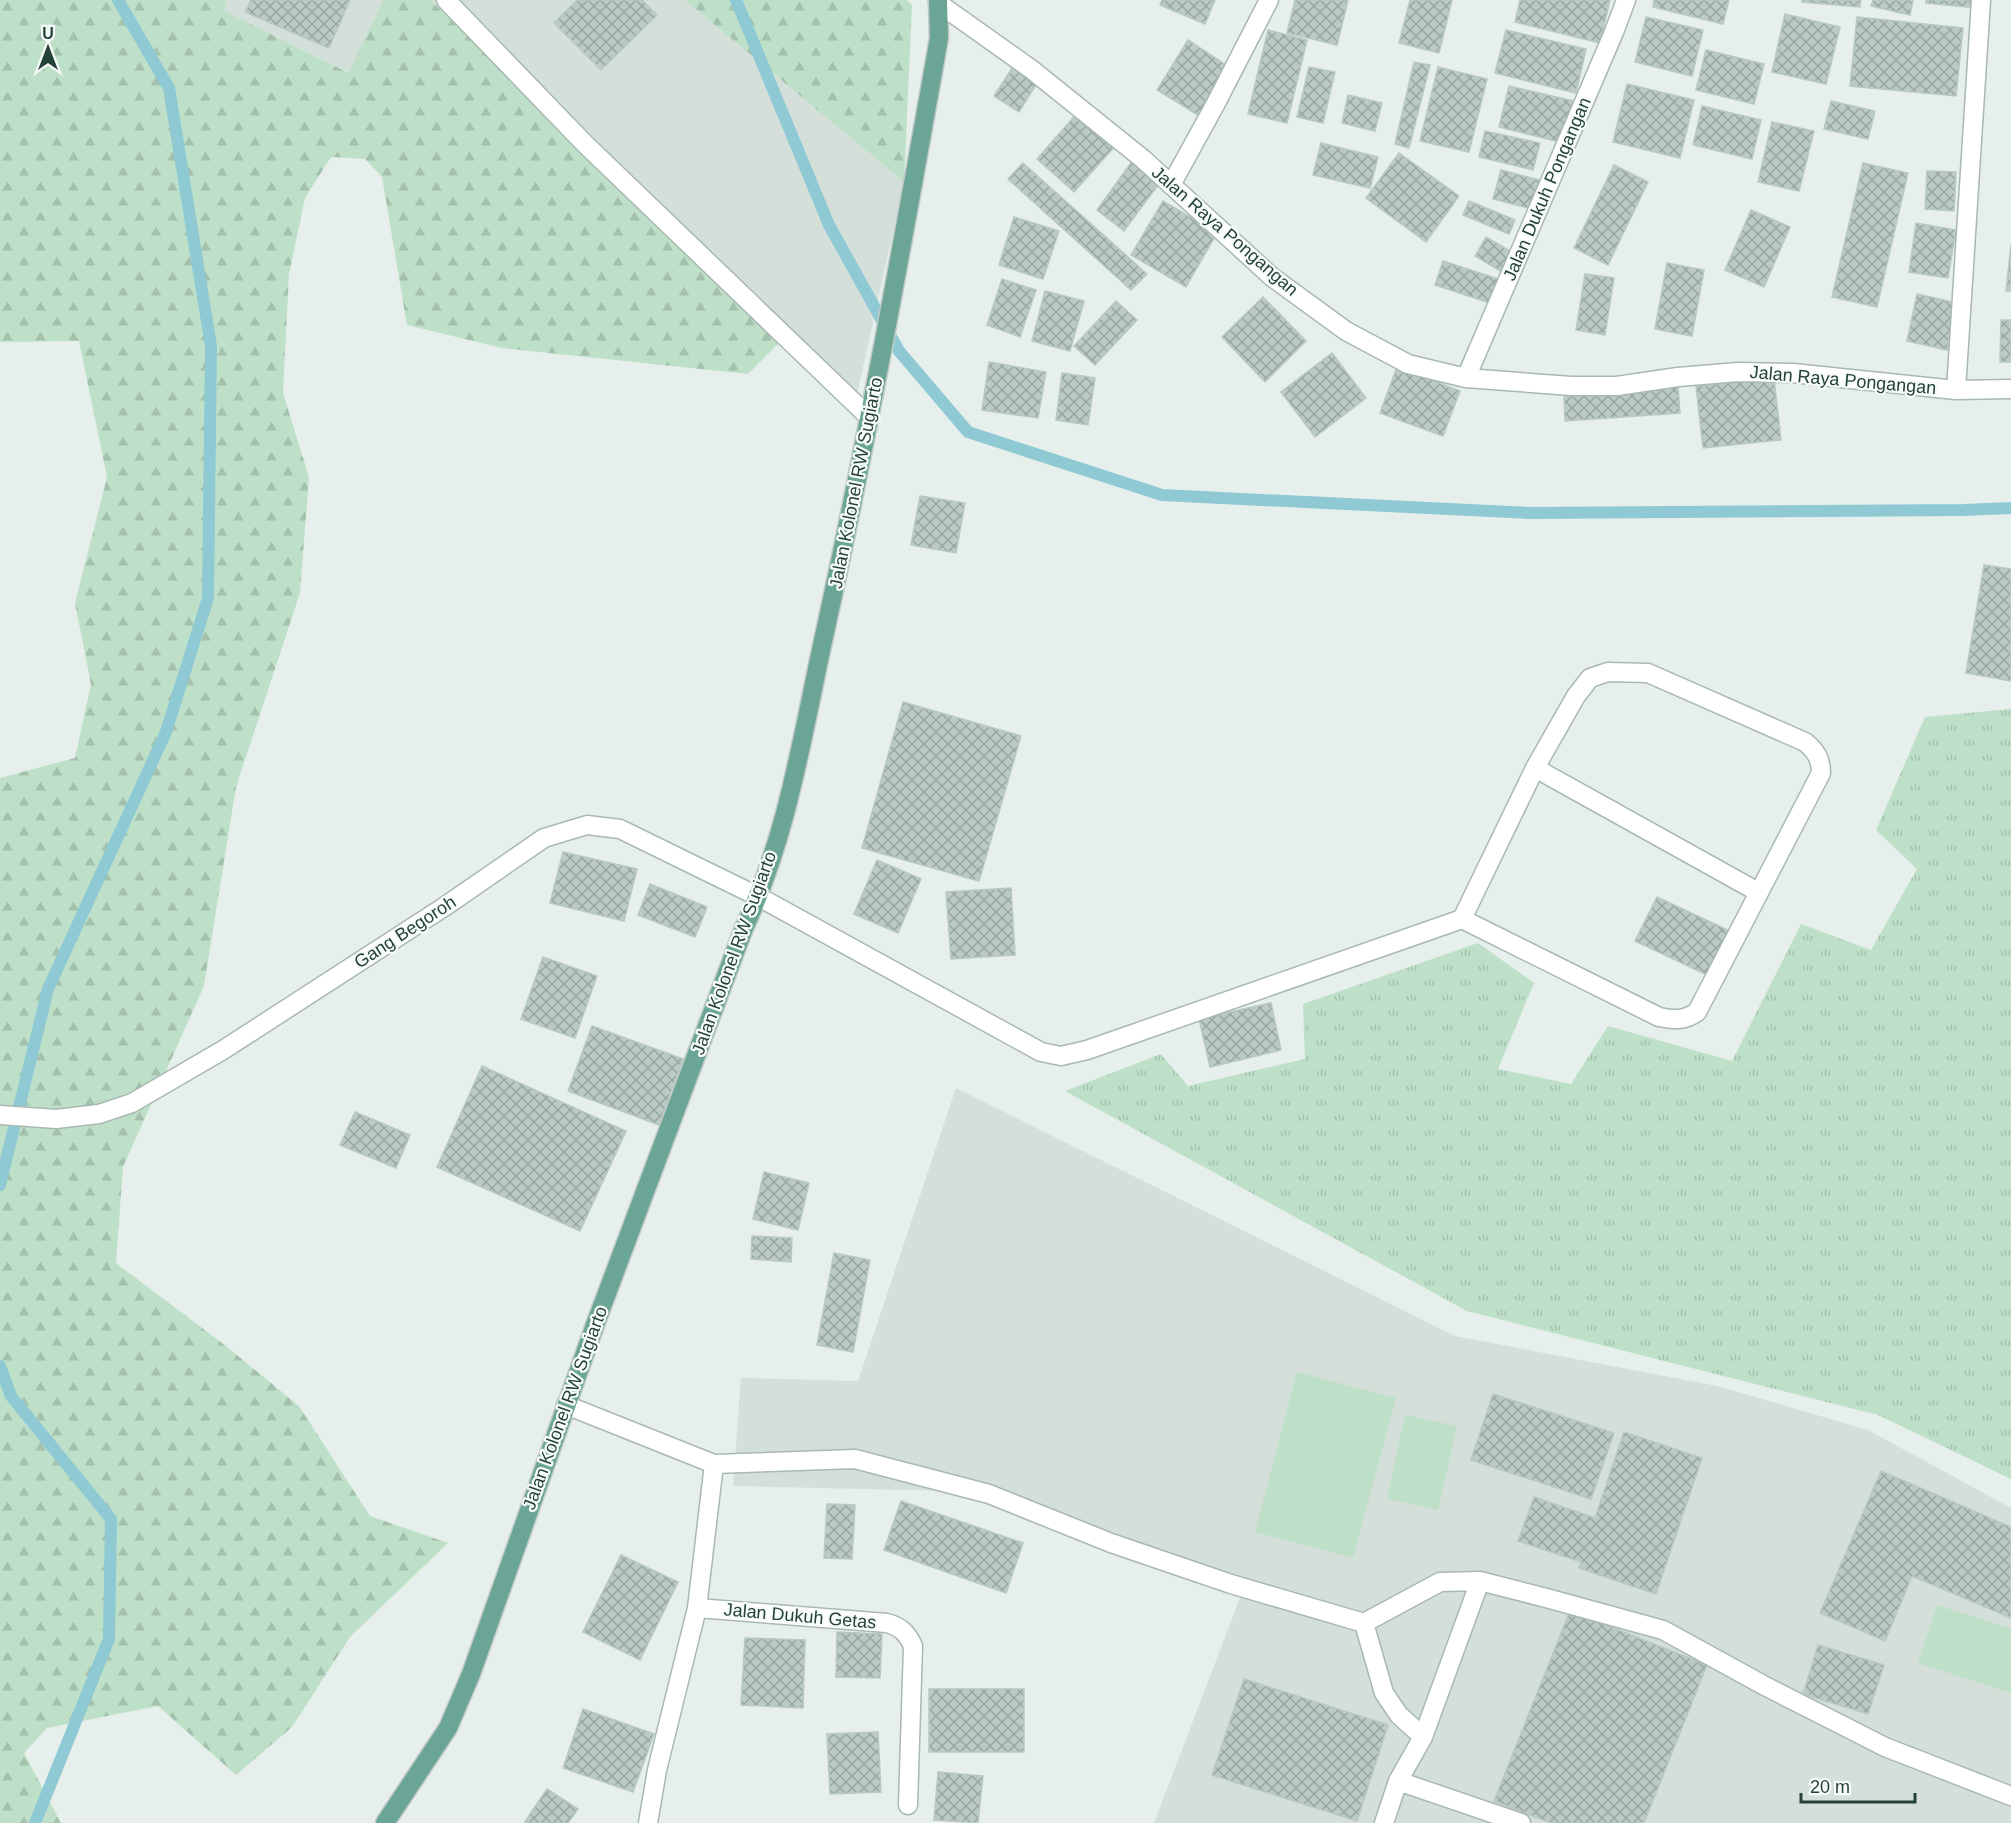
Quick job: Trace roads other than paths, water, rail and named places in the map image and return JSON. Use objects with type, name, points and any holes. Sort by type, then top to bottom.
[{"type":"main road","name":"Jalan Kolonel RW Sugiarto","points":[[385,1823],[448,1728],[471,1674],[566,1405],[744,928],[759,897],[789,797],[846,537],[892,304],[939,38],[938,2]]},
{"type":"street","points":[[446,0],[585,144],[869,417]]},
{"type":"street","points":[[1171,185],[1269,0]]},
{"type":"street","name":"Jalan Dukuh Pongangan","points":[[1466,378],[1626,0]]},
{"type":"street","points":[[1956,390],[1981,0]]},
{"type":"street","name":"Jalan Raya Pongangan","points":[[938,2],[1031,69],[1143,159],[1272,277],[1346,331],[1407,364],[1466,378],[1570,386],[1617,386],[1678,377],[1738,372],[1782,373],[1956,390],[2011,389]]},
{"type":"street","points":[[1608,672],[1648,673],[1805,742],[1815,749],[1821,773],[1697,1012],[1688,1018],[1675,1021],[1659,1017],[1462,919],[1535,768],[1576,696],[1590,678],[1608,672]]},
{"type":"street","points":[[1535,768],[1758,892]]},
{"type":"street","name":"Gang Begoroh","points":[[0,1115],[56,1119],[99,1114],[132,1104],[223,1050],[444,907],[544,838],[587,825],[620,829],[759,897],[1041,1052],[1061,1056],[1087,1050],[1462,919]]},
{"type":"street","points":[[566,1405],[714,1464],[855,1459],[988,1494],[1110,1543],[1231,1584],[1364,1623],[1440,1582],[1480,1581],[1664,1630],[1765,1686],[1885,1747],[2011,1796]]},
{"type":"street","name":"Jalan Dukuh Getas","points":[[648,1823],[657,1770],[697,1608],[714,1464]]},
{"type":"street","points":[[1384,1823],[1398,1781],[1423,1737],[1480,1581]]},
{"type":"street","name":"Jalan Dukuh Getas","points":[[697,1608],[887,1623],[898,1626],[908,1634],[913,1646],[908,1805]]},
{"type":"street","points":[[1364,1623],[1383,1693],[1399,1714],[1423,1737]]},
{"type":"street","points":[[1398,1781],[1521,1823]]},
{"type":"waterway","points":[[0,1185],[48,989],[166,732],[208,598],[211,346],[169,88],[118,0]]},
{"type":"waterway","points":[[736,0],[829,225],[899,351],[968,432],[1162,495],[1529,513],[2011,508]]},
{"type":"waterway","points":[[0,1366],[11,1396],[111,1519],[109,1639],[35,1823]]}]
